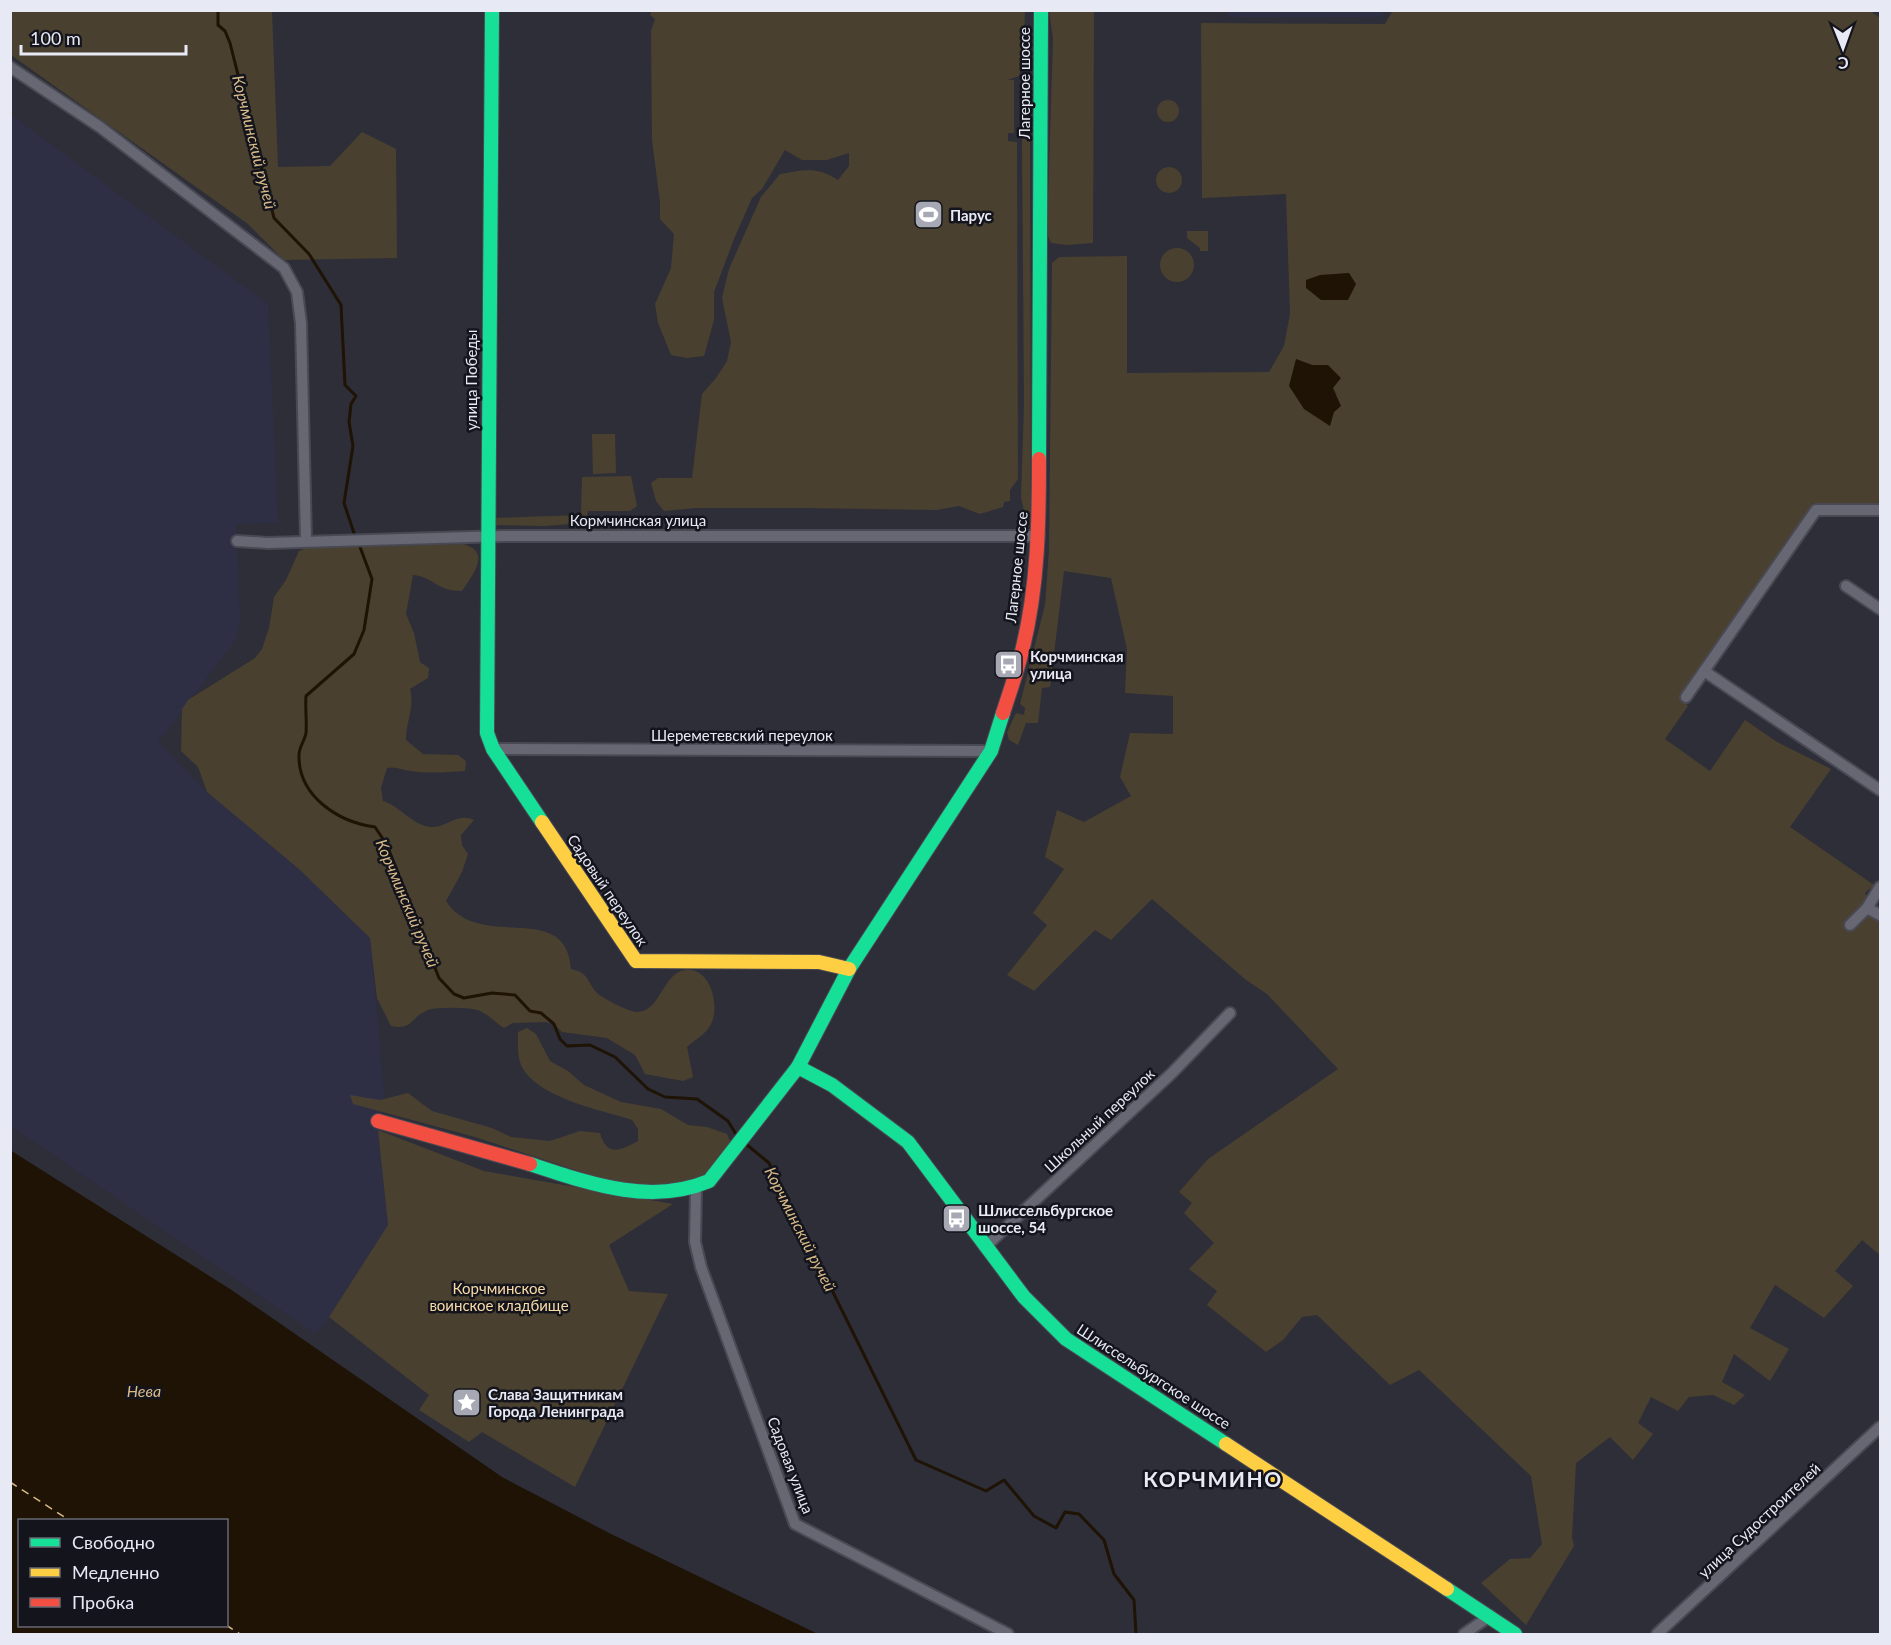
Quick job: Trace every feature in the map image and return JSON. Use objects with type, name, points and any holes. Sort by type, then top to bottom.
[{"type":"street","name":"улица Победы","points":[[492,10],[486,537],[487,733],[493,749]]},
{"type":"street","name":"Лагерное шоссе","points":[[696,1189],[709,1181],[798,1067],[849,969],[991,751],[1023,648],[1033,596],[1039,536],[1041,10]]},
{"type":"street","points":[[10,67],[100,127],[284,268],[297,292],[302,323],[306,540]]},
{"type":"street","points":[[1686,697],[1816,510],[1881,510]]},
{"type":"street","name":"Кормчинская улица","points":[[237,541],[268,543],[306,540],[486,537],[1039,536]]},
{"type":"street","points":[[1846,586],[1881,609]]},
{"type":"street","points":[[1704,671],[1881,790]]},
{"type":"street","name":"Шереметевский переулок","points":[[493,749],[991,751]]},
{"type":"street","name":"Садовый переулок","points":[[493,749],[636,961],[819,962],[849,969]]},
{"type":"street","points":[[1850,925],[1867,908],[1881,887]]},
{"type":"street","points":[[1867,908],[1881,915]]},
{"type":"street","name":"Школьный переулок","points":[[985,1247],[1172,1073],[1230,1013]]},
{"type":"street","name":"Шлиссельбургское шоссе","points":[[798,1067],[832,1085],[908,1142],[1024,1297],[1066,1338],[1490,1616],[1515,1635]]},
{"type":"street","points":[[378,1121],[606,1186],[668,1192],[696,1189]]},
{"type":"street","name":"Садовая улица","points":[[696,1189],[695,1242],[701,1267],[795,1524],[1008,1635]]},
{"type":"street","name":"улица Судостроителей","points":[[1658,1635],[1881,1427]]},
{"type":"street","points":[[1464,1635],[1490,1616]]},
{"type":"shaded area","points":[[1382,10],[1382,17],[1229,17],[1229,11]]},
{"type":"shaded area","points":[[10,114],[268,304],[278,523],[236,524],[240,618],[237,638],[158,742],[207,792],[300,870],[370,938],[385,1104],[378,1121],[378,1130],[388,1225],[316,1334],[11,1126]]},
{"type":"green space","points":[[11,10],[272,11],[278,167],[330,166],[362,132],[396,149],[397,258],[284,260],[248,224],[11,55]]},
{"type":"green space","points":[[652,10],[1025,11],[1023,59],[1019,76],[1008,80],[1014,80],[1014,133],[1008,133],[1008,141],[1017,142],[1018,479],[1010,490],[1010,501],[1004,502],[1003,507],[980,514],[959,506],[936,510],[696,508],[664,511],[656,501],[651,483],[658,478],[692,478],[702,394],[727,361],[731,342],[722,298],[729,269],[761,197],[780,174],[803,170],[816,171],[838,180],[849,166],[849,153],[827,160],[802,160],[785,150],[762,189],[752,198],[734,239],[714,292],[714,320],[704,356],[687,358],[671,355],[658,323],[655,304],[671,268],[674,234],[660,219],[652,140],[651,31],[655,19],[650,15]]},
{"type":"green space","points":[[1393,10],[1869,10],[1880,18],[1880,503],[1813,503],[1681,697],[1688,706],[1665,739],[1710,771],[1745,720],[1777,742],[1831,769],[1790,827],[1874,885],[1865,893],[1875,911],[1880,915],[1880,1255],[1862,1240],[1835,1271],[1853,1286],[1824,1318],[1775,1285],[1750,1328],[1789,1349],[1770,1381],[1734,1354],[1722,1382],[1745,1395],[1734,1405],[1713,1395],[1689,1397],[1678,1411],[1651,1397],[1638,1423],[1653,1434],[1633,1460],[1610,1437],[1576,1463],[1572,1537],[1574,1546],[1526,1625],[1481,1583],[1510,1559],[1530,1558],[1542,1544],[1531,1476],[1419,1370],[1390,1385],[1317,1315],[1302,1317],[1283,1340],[1266,1352],[1207,1305],[1217,1291],[1189,1269],[1214,1243],[1184,1213],[1192,1203],[1179,1192],[1208,1159],[1338,1069],[1267,994],[1246,980],[1152,899],[1111,940],[1095,930],[1034,991],[1007,975],[1047,925],[1033,913],[1064,869],[1045,857],[1057,810],[1084,822],[1131,796],[1120,777],[1130,733],[1173,734],[1173,696],[1125,693],[1127,649],[1111,578],[1064,571],[1050,687],[1042,688],[1038,723],[1026,723],[1018,745],[1009,740],[1007,732],[1016,713],[1024,715],[1025,708],[1020,704],[1045,605],[1049,550],[1052,263],[1059,257],[1127,256],[1127,373],[1269,372],[1284,346],[1290,314],[1286,194],[1202,198],[1201,23],[1385,24]],"holes":[[[1296,359],[1312,365],[1338,395]]]},
{"type":"green space","points":[[1049,11],[1094,11],[1093,243],[1066,245],[1051,243],[1047,234],[1053,38]]},
{"type":"green space","points":[[1168,100],[1178,107],[1179,111],[1172,121],[1168,122],[1158,115],[1157,111],[1164,101]]},
{"type":"green space","points":[[1027,138],[1030,141],[1031,517],[1026,521],[1021,497],[1024,405],[1022,139]]},
{"type":"green space","points":[[1169,167],[1178,171],[1182,180],[1178,189],[1169,193],[1160,189],[1156,180],[1160,171]]},
{"type":"green space","points":[[1187,231],[1208,231],[1208,251],[1200,251],[1200,248],[1187,238]]},
{"type":"green space","points":[[1177,248],[1189,253],[1194,265],[1189,277],[1177,282],[1165,277],[1160,265],[1165,253]]},
{"type":"green space","points":[[592,434],[615,434],[616,473],[593,474]]},
{"type":"green space","points":[[631,476],[637,506],[630,511],[588,511],[585,523],[545,526],[493,525],[492,518],[581,515],[582,477]]},
{"type":"green space","points":[[350,543],[360,547],[463,544],[477,552],[478,564],[462,591],[446,589],[426,578],[413,575],[406,614],[414,633],[420,662],[429,668],[428,678],[410,689],[411,702],[406,740],[423,754],[458,755],[466,761],[465,771],[424,772],[387,768],[381,788],[383,801],[425,826],[438,826],[461,818],[474,820],[461,835],[462,845],[468,854],[462,872],[446,901],[461,916],[479,924],[538,930],[554,936],[566,948],[571,969],[581,972],[596,992],[632,1011],[644,1011],[651,1006],[666,984],[678,972],[695,971],[702,975],[712,990],[714,1009],[708,1029],[687,1047],[693,1077],[683,1081],[645,1074],[635,1055],[607,1038],[562,1032],[554,1024],[545,1022],[513,1023],[504,1028],[476,1010],[432,1009],[422,1013],[408,1025],[391,1026],[377,998],[370,938],[300,870],[207,792],[198,767],[181,751],[182,709],[188,700],[255,658],[262,649],[269,628],[274,597],[286,580],[299,551],[309,547]]},
{"type":"green space","points":[[527,1028],[536,1034],[550,1061],[568,1071],[584,1085],[621,1102],[661,1109],[688,1125],[707,1127],[727,1134],[731,1143],[707,1177],[688,1185],[644,1186],[612,1182],[475,1137],[353,1104],[350,1095],[380,1100],[408,1093],[432,1111],[492,1128],[511,1137],[550,1141],[580,1131],[600,1133],[606,1146],[615,1150],[638,1141],[638,1129],[632,1120],[571,1101],[540,1086],[529,1076],[521,1065],[518,1049],[518,1032]]},
{"type":"green space","name":"Корчминское воинское кладбище","points":[[378,1130],[484,1171],[673,1204],[609,1245],[629,1291],[668,1294],[575,1487],[482,1432],[469,1442],[419,1410],[429,1395],[329,1317],[388,1225]]},
{"type":"water","points":[[1349,273],[1356,284],[1348,300],[1321,300],[1306,288],[1306,280],[1320,275]]},
{"type":"water","points":[[1296,359],[1312,365],[1328,365],[1341,378],[1333,388],[1341,406],[1334,412],[1330,426],[1304,409],[1289,386]]},
{"type":"water","name":"Нева","points":[[10,1150],[230,1289],[502,1477],[611,1534],[818,1634],[11,1634]]},
{"type":"waterway","name":"Корчминский ручей","points":[[218,10],[218,25],[225,31],[230,43],[274,218],[309,254],[341,305],[345,385],[356,396],[351,404],[349,422],[353,446],[344,503],[354,533]]},
{"type":"waterway","name":"Корчминский ручей","points":[[360,547],[372,579],[364,630],[354,654],[306,696],[306,733],[299,755],[300,770],[305,783],[313,794],[334,813],[375,827],[387,845],[439,978],[454,994],[464,998],[492,993],[515,995],[530,1011],[541,1013],[554,1024],[560,1039],[567,1046],[590,1045],[615,1057],[648,1089],[665,1097],[697,1099],[728,1121],[737,1136]]},
{"type":"waterway","name":"Корчминский ручей","points":[[746,1144],[769,1163],[916,1460],[986,1491],[1004,1480],[1034,1516],[1056,1528],[1065,1512],[1079,1514],[1104,1540],[1114,1574],[1134,1600],[1136,1634]]},
{"type":"ferry route","points":[[10,1482],[67,1519]]},
{"type":"ferry route","points":[[228,1626],[240,1634]]},
{"type":"traffic: fast","points":[[492,10],[487,733],[493,749],[542,822]]},
{"type":"traffic: fast","points":[[1039,459],[1041,10]]},
{"type":"traffic: fast","points":[[530,1164],[597,1184],[642,1192],[664,1192],[709,1181],[798,1067],[849,969],[991,751],[1003,713]]},
{"type":"traffic: fast","points":[[798,1067],[832,1085],[908,1142],[1024,1297],[1066,1339],[1226,1444]]},
{"type":"traffic: fast","points":[[1447,1589],[1515,1634]]},
{"type":"traffic: slow","points":[[542,822],[636,961],[819,962],[849,969]]},
{"type":"traffic: slow","points":[[1226,1444],[1447,1589]]},
{"type":"traffic: jam","points":[[1003,713],[1021,655],[1032,600],[1038,530],[1039,459]]},
{"type":"traffic: jam","points":[[378,1121],[530,1164]]},
{"type":"place","name":"Парус","points":[[929,215]]},
{"type":"place","name":"Корчминская улица","points":[[1009,665]]},
{"type":"place","name":"Шлиссельбургское шоссе, 54","points":[[957,1219]]},
{"type":"place","name":"Слава Защитникам Города Ленинграда","points":[[467,1403]]},
{"type":"district","name":"КОРЧМИНО","points":[[1213,1478]]}]
